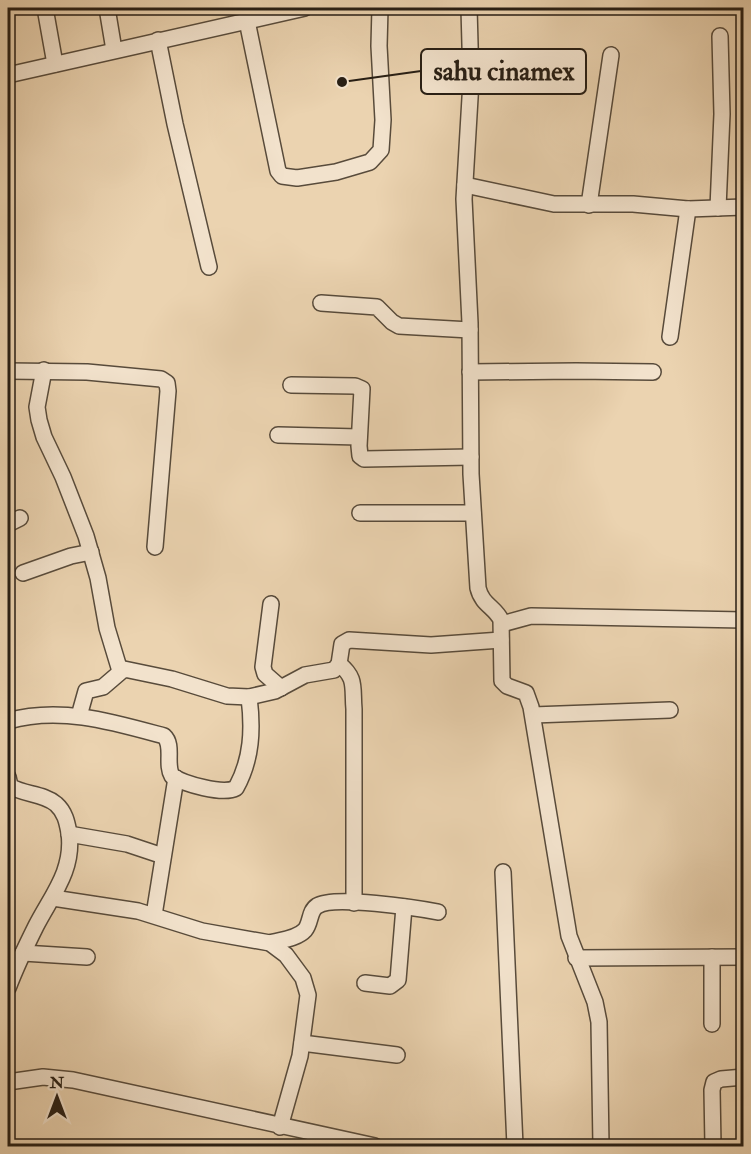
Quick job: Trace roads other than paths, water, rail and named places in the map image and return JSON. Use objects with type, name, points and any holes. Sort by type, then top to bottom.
[{"type":"street","points":[[45,8],[55,64]]},
{"type":"street","points":[[107,8],[114,50]]},
{"type":"street","points":[[8,75],[305,8]]},
{"type":"street","points":[[247,21],[278,171],[282,176],[297,178],[360,166],[377,157],[381,150],[383,120],[379,46],[380,8]]},
{"type":"street","points":[[469,8],[471,81],[464,226],[470,330],[473,513],[478,588],[483,601],[498,615],[502,624],[502,681],[507,686],[526,693],[533,715],[565,916],[576,958],[595,1002],[600,1022],[602,1146]]},
{"type":"street","points":[[718,208],[722,114],[720,36]]},
{"type":"street","points":[[158,40],[175,124],[209,267]]},
{"type":"street","points":[[589,205],[610,54]]},
{"type":"street","points":[[465,185],[554,204],[633,204],[688,209],[744,207]]},
{"type":"street","points":[[670,337],[688,209]]},
{"type":"street","points":[[321,303],[377,307],[392,322],[411,328],[470,330]]},
{"type":"street","points":[[8,370],[87,372],[161,379],[167,383],[163,467],[155,547]]},
{"type":"street","points":[[44,370],[38,407],[39,420],[44,437],[80,516],[91,552],[107,628],[120,671]]},
{"type":"street","points":[[470,372],[653,372]]},
{"type":"street","points":[[291,385],[354,386],[362,389],[360,456],[367,460],[471,457]]},
{"type":"street","points":[[278,435],[359,437]]},
{"type":"street","points":[[360,513],[473,513]]},
{"type":"street","points":[[24,573],[71,556],[91,552]]},
{"type":"street","points":[[271,604],[263,667],[265,674],[281,688]]},
{"type":"street","points":[[502,624],[531,616],[744,620]]},
{"type":"street","points":[[79,716],[86,691],[107,685],[120,671],[129,668],[227,696],[249,697],[281,688],[305,675],[334,670],[339,664],[342,644],[353,639],[405,645],[501,640]]},
{"type":"street","points":[[339,664],[348,671],[352,678],[354,709],[354,903]]},
{"type":"street","points":[[8,721],[32,715],[79,716],[164,736],[168,739],[169,744],[169,772],[176,778],[224,791],[236,788],[250,749],[252,715],[249,697]]},
{"type":"street","points":[[533,715],[670,710]]},
{"type":"street","points":[[8,777],[10,786],[13,788],[34,793],[56,804],[64,813],[69,834],[70,853],[66,869],[22,953],[8,988]]},
{"type":"street","points":[[154,915],[176,778]]},
{"type":"street","points":[[69,834],[127,844],[163,856]]},
{"type":"street","points":[[503,872],[515,1146]]},
{"type":"street","points":[[52,898],[130,909],[202,931],[270,943],[279,948],[292,962],[306,986],[308,1005],[294,1082],[280,1127]]},
{"type":"street","points":[[270,943],[298,935],[304,931],[312,911],[317,906],[336,902],[438,912]]},
{"type":"street","points":[[364,983],[390,986],[398,980],[404,907]]},
{"type":"street","points":[[22,953],[87,957]]},
{"type":"street","points":[[712,957],[712,1024]]},
{"type":"street","points":[[576,958],[744,957]]},
{"type":"street","points":[[302,1043],[397,1055]]},
{"type":"street","points":[[8,1082],[43,1077],[74,1080],[375,1146]]},
{"type":"street","points":[[713,1146],[714,1082],[721,1079],[744,1077]]},
{"type":"place","name":"sahu cinamex","points":[[342,82]]}]
